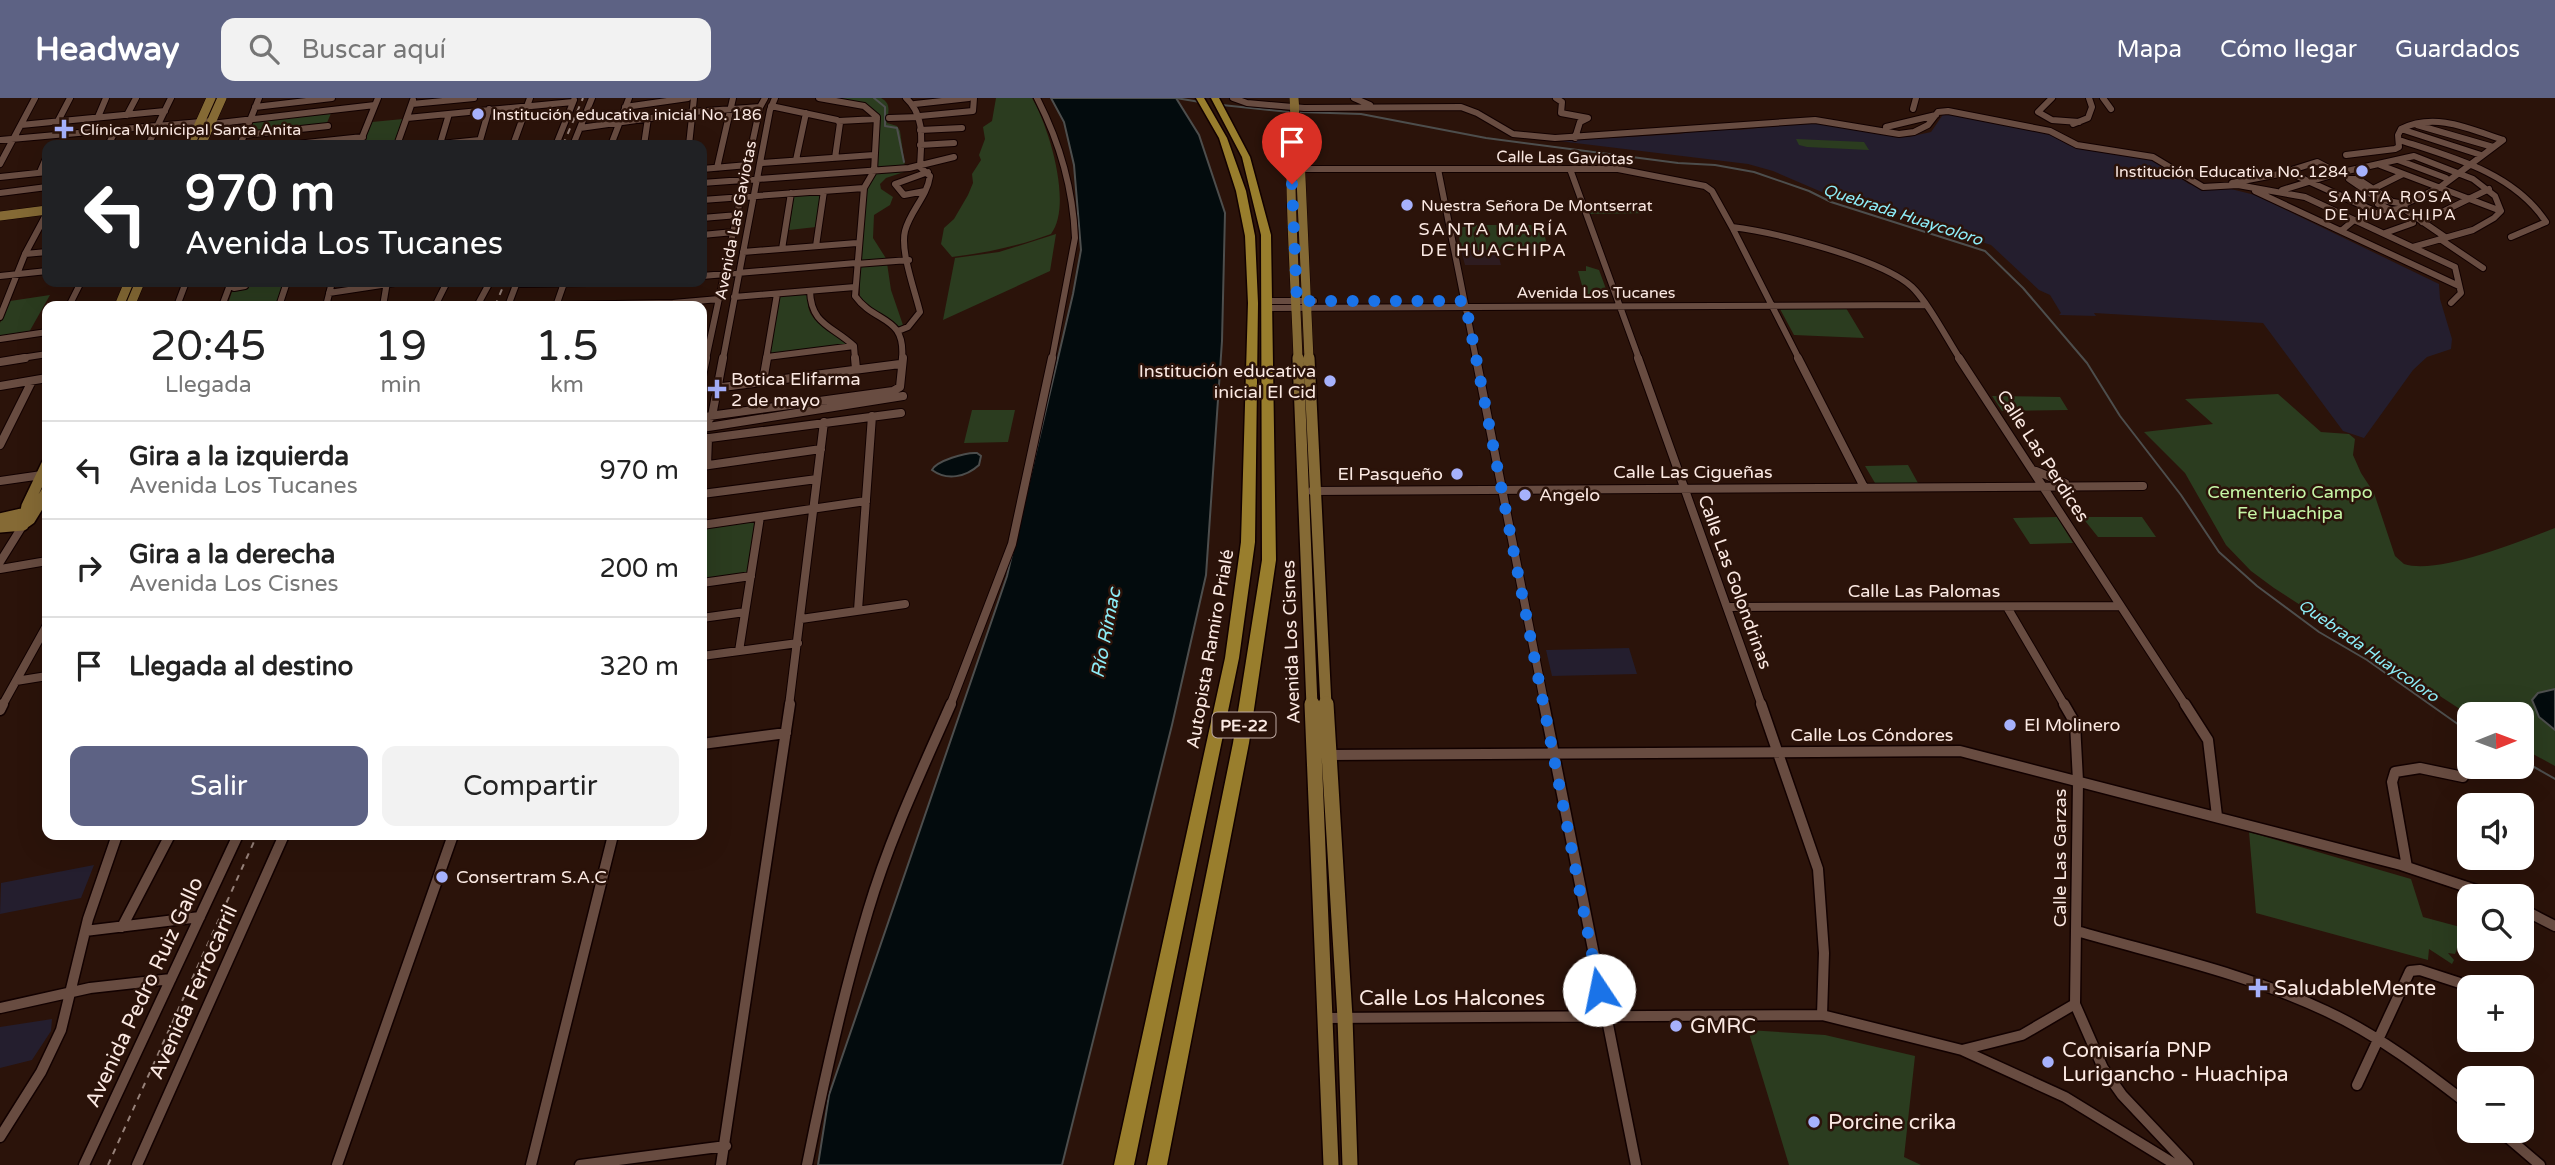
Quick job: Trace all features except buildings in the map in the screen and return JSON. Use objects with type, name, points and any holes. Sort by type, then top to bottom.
[{"type":"highway","name":"Autopista Ramiro Prialé","points":[[1124,1165],[1240,611],[1248,542],[1259,262],[1266,235],[1246,157],[1216,98]]},
{"type":"highway","name":"Autopista Ramiro Prialé","points":[[1157,1165],[1241,743],[1269,560],[1268,304],[1241,191],[1223,138],[1203,103]]},
{"type":"highway","points":[[1252,391],[1260,395],[1269,391]]},
{"type":"main road","points":[[192,140],[216,98]]},
{"type":"main road","points":[[203,140],[211,123],[216,98]]},
{"type":"main road","name":"Avenida Los Cisnes","points":[[1297,108],[1296,169],[1314,613],[1345,1018],[1350,1165]]},
{"type":"main road","points":[[0,214],[42,210]]},
{"type":"main road","points":[[22,523],[42,477]]},
{"type":"main road","points":[[0,527],[22,523],[42,509]]},
{"type":"main road","points":[[0,519],[22,523]]},
{"type":"main road","name":"Avenida Los Cisnes","points":[[1323,755],[1325,1018],[1331,1165]]},
{"type":"street","points":[[0,164],[35,98]]},
{"type":"street","points":[[58,121],[70,98]]},
{"type":"street","points":[[98,117],[106,98]]},
{"type":"street","points":[[127,115],[136,98]]},
{"type":"street","points":[[150,140],[172,98]]},
{"type":"street","points":[[242,140],[258,98]]},
{"type":"street","points":[[255,107],[332,98]]},
{"type":"street","points":[[361,140],[378,98]]},
{"type":"street","points":[[399,140],[413,101],[474,98]]},
{"type":"street","points":[[515,140],[530,98]]},
{"type":"street","points":[[576,140],[592,98]]},
{"type":"street","points":[[613,140],[629,98]]},
{"type":"street","points":[[625,107],[688,98]]},
{"type":"street","points":[[690,140],[694,98]]},
{"type":"street","points":[[717,168],[733,98]]},
{"type":"street","name":"Avenida Las Gaviotas","points":[[707,352],[760,107],[765,98]]},
{"type":"street","name":"Avenida Las Gaviotas","points":[[712,416],[715,388],[771,106],[775,98]]},
{"type":"street","points":[[819,98],[864,106],[877,119],[874,171],[864,188],[857,243],[855,296],[859,304],[887,320],[903,340],[900,393]]},
{"type":"street","points":[[906,98],[915,104],[920,117],[920,167]]},
{"type":"street","points":[[889,118],[973,111],[971,98],[939,99],[915,104]]},
{"type":"street","points":[[807,1165],[826,1071],[868,910],[913,790],[957,691],[1012,544],[1037,436],[1075,238],[1075,210],[1062,150],[1037,98]]},
{"type":"street","points":[[1233,98],[1241,103],[1267,106],[1341,110],[1461,107],[1478,112],[1509,133],[1575,138],[1666,134],[1708,127],[1743,127],[1819,119],[1901,134],[1928,127],[1935,118],[1948,111],[2050,131],[2077,145],[2153,157],[2203,187],[2227,186],[2276,192],[2311,202],[2413,247],[2497,217],[2501,211],[2500,203],[2489,189],[2461,171],[2421,157],[2339,173],[2276,192],[2251,189],[2227,186]]},
{"type":"street","points":[[1261,98],[1267,106]]},
{"type":"street","points":[[1354,98],[1378,107]]},
{"type":"street","points":[[1556,98],[1562,102],[1561,113],[1588,118],[1580,122],[1575,138]]},
{"type":"street","points":[[1913,110],[1916,98]]},
{"type":"street","points":[[2052,98],[2038,112],[2041,116],[2055,121],[2079,122]]},
{"type":"street","points":[[2050,131],[2088,118],[2089,98]]},
{"type":"street","points":[[2103,98],[2111,108]]},
{"type":"street","points":[[407,118],[574,100],[558,140]]},
{"type":"street","points":[[0,140],[250,120],[375,105]]},
{"type":"street","points":[[771,106],[839,121],[877,119]]},
{"type":"street","points":[[580,128],[693,112],[760,107]]},
{"type":"street","points":[[480,140],[489,109]]},
{"type":"street","points":[[321,140],[335,110]]},
{"type":"street","points":[[20,125],[165,111]]},
{"type":"street","points":[[796,160],[806,113]]},
{"type":"street","points":[[441,140],[449,114]]},
{"type":"street","points":[[645,140],[648,118]]},
{"type":"street","points":[[1886,127],[1935,118]]},
{"type":"street","points":[[835,158],[839,121]]},
{"type":"street","points":[[2412,123],[2493,147]]},
{"type":"street","points":[[2341,231],[2352,219],[2372,210],[2398,204],[2435,186],[2461,171],[2503,140],[2445,123],[2412,123],[2401,129]]},
{"type":"street","points":[[244,135],[328,125]]},
{"type":"street","points":[[920,130],[962,128]]},
{"type":"street","points":[[2346,155],[2399,147],[2401,129]]},
{"type":"street","points":[[2401,129],[2481,155]]},
{"type":"street","points":[[111,140],[116,130]]},
{"type":"street","points":[[54,140],[56,135]]},
{"type":"street","points":[[331,140],[362,137]]},
{"type":"street","points":[[2399,140],[2470,162],[2524,194],[2546,220],[2543,225],[2511,237]]},
{"type":"street","points":[[920,145],[954,143]]},
{"type":"street","points":[[761,163],[874,155]]},
{"type":"street","points":[[707,183],[920,167],[954,157]]},
{"type":"street","points":[[2397,160],[2446,178]]},
{"type":"street","points":[[2227,186],[2237,180],[2257,179],[2319,162],[2339,173]]},
{"type":"street","points":[[707,169],[748,165]]},
{"type":"street","points":[[2380,165],[2501,211]]},
{"type":"street","points":[[898,331],[908,327],[920,312],[904,235],[930,181],[928,172],[920,167]]},
{"type":"street","name":"Calle Las Gaviotas","points":[[1296,169],[1627,170],[1705,186],[1712,191],[1732,227],[1864,487]]},
{"type":"street","points":[[1438,169],[1604,1016],[1636,1165]]},
{"type":"street","name":"Calle Las Golondrinas","points":[[1570,169],[1728,607],[1818,869],[1824,953],[1822,1015]]},
{"type":"street","points":[[2286,171],[2372,210]]},
{"type":"street","points":[[2435,186],[2461,171]]},
{"type":"street","points":[[0,177],[42,172]]},
{"type":"street","points":[[925,191],[904,195],[895,184],[928,172]]},
{"type":"street","points":[[2373,189],[2403,174]]},
{"type":"street","points":[[2441,238],[2386,207],[2349,179],[2358,179],[2398,204],[2483,268]]},
{"type":"street","points":[[0,193],[42,188]]},
{"type":"street","points":[[707,200],[864,188]]},
{"type":"street","points":[[2251,189],[2459,286]]},
{"type":"street","points":[[2422,222],[2489,189]]},
{"type":"street","points":[[816,246],[824,191]]},
{"type":"street","points":[[782,249],[791,194]]},
{"type":"street","points":[[2352,219],[2398,204]]},
{"type":"street","points":[[707,218],[738,215]]},
{"type":"street","points":[[2352,219],[2455,267],[2461,293],[2451,303]]},
{"type":"street","points":[[0,317],[42,220]]},
{"type":"street","points":[[2385,233],[2413,223]]},
{"type":"street","name":"Calle Las Perdices","points":[[1732,227],[1774,232],[1796,238],[1882,270],[1902,278],[1923,302],[2208,740],[2217,817]]},
{"type":"street","points":[[37,230],[42,230]]},
{"type":"street","points":[[707,235],[734,232]]},
{"type":"street","points":[[743,252],[857,243]]},
{"type":"street","points":[[25,254],[42,252]]},
{"type":"street","points":[[707,277],[909,260]]},
{"type":"street","points":[[0,276],[42,272]]},
{"type":"street","points":[[327,301],[331,287]]},
{"type":"street","points":[[329,293],[364,287]]},
{"type":"street","points":[[734,297],[855,287]]},
{"type":"street","points":[[810,291],[809,306],[817,318],[854,346],[856,369]]},
{"type":"street","points":[[763,381],[777,294]]},
{"type":"street","points":[[704,301],[719,299]]},
{"type":"street","name":"Avenida Los Tucanes","points":[[1268,304],[1923,302]]},
{"type":"street","points":[[0,339],[42,333]]},
{"type":"street","points":[[709,342],[726,340]]},
{"type":"street","points":[[767,357],[854,346]]},
{"type":"street","points":[[0,362],[42,355]]},
{"type":"street","points":[[715,388],[900,364]]},
{"type":"street","points":[[0,386],[42,379]]},
{"type":"street","points":[[0,445],[32,381]]},
{"type":"street","points":[[707,416],[900,393]]},
{"type":"street","points":[[707,426],[900,393]]},
{"type":"street","points":[[707,438],[901,413]]},
{"type":"street","points":[[707,422],[712,416]]},
{"type":"street","points":[[858,610],[872,416]]},
{"type":"street","points":[[721,1165],[726,1146],[786,733],[824,422]]},
{"type":"street","points":[[707,466],[821,449]]},
{"type":"street","name":"Calle Las Cigueñas","points":[[2032,468],[2060,482],[2080,486]]},
{"type":"street","points":[[0,481],[42,471]]},
{"type":"street","points":[[707,494],[817,479]]},
{"type":"street","name":"Calle Las Cigueñas","points":[[1310,491],[2143,486]]},
{"type":"street","points":[[707,524],[866,501]]},
{"type":"street","points":[[739,651],[760,517]]},
{"type":"street","points":[[0,533],[22,523]]},
{"type":"street","points":[[0,562],[22,523]]},
{"type":"street","points":[[0,569],[42,562]]},
{"type":"street","points":[[707,582],[751,576]]},
{"type":"street","points":[[801,619],[905,604]]},
{"type":"street","name":"Calle Las Palomas","points":[[1728,607],[2120,606]]},
{"type":"street","name":"Calle Las Garzas","points":[[2007,607],[2075,723],[2078,781],[2075,1003]]},
{"type":"street","points":[[707,617],[745,612]]},
{"type":"street","points":[[0,710],[42,642]]},
{"type":"street","points":[[707,655],[798,643]]},
{"type":"street","points":[[16,681],[42,677]]},
{"type":"street","points":[[707,743],[786,733]]},
{"type":"street","name":"Calle Los Cóndores","points":[[1323,755],[1960,751],[2407,867],[2458,884]]},
{"type":"street","points":[[2407,867],[2392,782],[2395,772],[2408,769],[2439,770],[2457,775]]},
{"type":"street","points":[[0,1137],[45,1065],[61,1032],[74,993],[85,932],[96,892],[115,840]]},
{"type":"street","points":[[122,927],[167,840]]},
{"type":"street","name":"Avenida Pedro Ruiz Gallo","points":[[84,1165],[237,840]]},
{"type":"street","name":"Avenida Ferrocarril","points":[[137,1165],[282,840]]},
{"type":"street","points":[[337,1165],[451,840]]},
{"type":"street","points":[[531,1165],[612,840]]},
{"type":"street","points":[[2534,915],[2555,926]]},
{"type":"street","points":[[85,932],[200,917]]},
{"type":"street","points":[[2077,931],[2226,975],[2308,1003],[2379,1041],[2457,1096]]},
{"type":"street","points":[[2357,1085],[2410,971],[2420,970],[2457,982]]},
{"type":"street","points":[[0,1008],[90,988],[171,979]]},
{"type":"street","points":[[1962,1051],[1998,1045],[2025,1036],[2075,1003],[2103,1068],[2122,1095],[2188,1165]]},
{"type":"street","name":"Calle Los Halcones","points":[[1325,1018],[1822,1015],[1962,1051],[2065,1097],[2176,1165]]},
{"type":"street","points":[[2514,1143],[2540,1165]]},
{"type":"street","points":[[580,1165],[726,1146]]},
{"type":"shaded area","points":[[1944,113],[2047,132],[2068,145],[2088,150],[2120,152],[2155,161],[2189,184],[2206,189],[2227,188],[2255,195],[2439,284],[2440,299],[2452,339],[2451,349],[2427,357],[2413,370],[2364,438],[2343,431],[2263,323],[2094,313],[2096,316],[2059,315],[2061,313],[2050,295],[2039,290],[1991,245],[1892,212],[1838,199],[1773,171],[1748,164],[1559,141],[1678,134],[1711,129],[1739,130],[1821,121],[1908,137],[1931,132]]},
{"type":"shaded area","points":[[1461,250],[1497,250],[1501,265],[1465,265]]},
{"type":"shaded area","points":[[1629,648],[1637,674],[1552,676],[1546,650]]},
{"type":"shaded area","points":[[94,865],[81,898],[0,914],[1,883]]},
{"type":"shaded area","points":[[52,1019],[51,1031],[32,1060],[0,1068],[0,1027]]},
{"type":"green space","points":[[832,98],[884,100],[888,109],[887,123],[897,126],[900,131],[905,167],[877,169],[880,115],[867,105]]},
{"type":"green space","points":[[996,98],[1032,98],[1039,111],[1056,166],[1060,205],[1057,221],[1051,234],[1002,248],[952,257],[941,244],[944,228],[954,219],[973,183],[972,174],[981,160],[979,155],[985,139],[983,127],[992,121]]},
{"type":"green space","points":[[332,111],[326,125],[248,134],[254,120]]},
{"type":"green space","points":[[403,119],[396,140],[364,140],[372,122]]},
{"type":"green space","points":[[1796,139],[1864,142],[1869,150],[1807,147],[1799,145]]},
{"type":"green space","points":[[913,169],[886,178],[880,184],[881,189],[893,197],[890,205],[874,215],[873,238],[887,260],[859,262],[867,187],[876,172]]},
{"type":"green space","points":[[821,193],[816,227],[789,230],[794,195]]},
{"type":"green space","points":[[1649,203],[1654,213],[1590,214],[1585,204]]},
{"type":"green space","points":[[1542,225],[1548,249],[1478,250],[1473,231],[1476,248],[1461,248],[1457,227]]},
{"type":"green space","points":[[1056,234],[1050,271],[943,320],[955,258],[999,252]]},
{"type":"green space","points":[[887,263],[891,290],[904,328],[899,329],[860,298],[860,266]]},
{"type":"green space","points":[[1586,266],[1599,270],[1609,297],[1585,296],[1578,271],[1586,271]]},
{"type":"green space","points":[[233,287],[283,287],[278,301],[229,301]]},
{"type":"green space","points":[[808,294],[810,313],[848,344],[769,354],[779,296]]},
{"type":"green space","points":[[50,295],[47,301],[42,301],[42,309],[28,334],[0,338],[0,323],[10,301]]},
{"type":"green space","points":[[1846,308],[1864,338],[1794,335],[1780,309]]},
{"type":"green space","name":"Cementerio Campo Fe Huachipa","points":[[2278,394],[2321,432],[2349,434],[2355,439],[2353,455],[2374,493],[2395,556],[2404,564],[2437,565],[2458,561],[2555,528],[2555,766],[2534,755],[2534,702],[2457,702],[2457,707],[2251,571],[2226,545],[2185,473],[2144,432],[2213,424],[2185,399]]},
{"type":"green space","points":[[1992,396],[2060,397],[2068,410],[2002,411]]},
{"type":"green space","points":[[972,410],[1015,410],[1008,442],[964,443]]},
{"type":"green space","points":[[1908,465],[1918,483],[1875,483],[1865,466]]},
{"type":"green space","points":[[2057,517],[2073,543],[2030,544],[2013,518]]},
{"type":"green space","points":[[2082,517],[2142,517],[2156,537],[2098,537]]},
{"type":"green space","points":[[756,519],[747,574],[707,579],[707,527]]},
{"type":"green space","points":[[2249,832],[2411,879],[2423,917],[2457,926],[2457,948],[2455,954],[2448,953],[2454,960],[2452,964],[2429,949],[2428,960],[2256,913]]},
{"type":"green space","points":[[1748,1030],[1825,1035],[1915,1056],[1904,1157],[1921,1165],[1789,1165]]},
{"type":"water","name":"Río Rímac","points":[[1051,98],[1176,98],[1199,135],[1225,213],[1222,341],[1206,575],[1172,725],[1062,1165],[818,1165],[829,1095],[1007,576],[1073,294],[1081,250],[1074,165],[1064,122]]},
{"type":"water","points":[[977,453],[981,456],[979,465],[962,475],[944,476],[932,470],[939,463],[952,458]]},
{"type":"water","points":[[2555,689],[2555,730],[2539,717],[2532,700],[2538,693]]},
{"type":"waterway","points":[[874,98],[885,107],[885,126],[897,128],[904,162]]},
{"type":"waterway","name":"Quebrada Huaycoloro","points":[[1176,98],[1200,102]]},
{"type":"waterway","name":"Quebrada Huaycoloro","points":[[1222,105],[1290,112]]},
{"type":"waterway","name":"Quebrada Huaycoloro","points":[[1299,112],[1361,114],[1486,138],[1754,172],[1809,191],[1831,202],[1985,251],[2023,288],[2087,363],[2120,416],[2181,495],[2219,552],[2257,586],[2319,632],[2367,660],[2457,724]]},
{"type":"waterway","name":"Quebrada Huaycoloro","points":[[2534,767],[2555,779]]},
{"type":"railway","points":[[565,140],[583,98]]},
{"type":"railway","points":[[497,301],[503,287]]},
{"type":"railway","points":[[108,1165],[255,840]]},
{"type":"place","name":"Institución educativa inicial No. 186","points":[[478,114]]},
{"type":"place","name":"Clínica Municipal Santa Anita","points":[[64,129]]},
{"type":"place","name":"Institución Educativa No. 1284","points":[[2362,171]]},
{"type":"place","name":"Nuestra Señora De Montserrat","points":[[1407,205]]},
{"type":"place","name":"Institución educativa inicial El Cid","points":[[1330,381]]},
{"type":"place","name":"Botica Elifarma 2 de mayo","points":[[717,389]]},
{"type":"place","name":"El Pasqueño","points":[[1457,474]]},
{"type":"place","name":"Angelo","points":[[1525,495]]},
{"type":"place","name":"El Molinero","points":[[2010,725]]},
{"type":"place","name":"Consertram S.A.C","points":[[442,877]]},
{"type":"place","name":"SaludableMente","points":[[2258,988]]},
{"type":"place","name":"GMRC","points":[[1676,1026]]},
{"type":"place","name":"Comisaría PNP Lurigancho - Huachipa","points":[[2048,1062]]},
{"type":"place","name":"Porcine crika","points":[[1814,1122]]},
{"type":"district","name":"SANTA ROSA DE HUACHIPA","points":[[2391,205]]},
{"type":"district","name":"SANTA MARÍA DE HUACHIPA","points":[[1494,239]]},
{"type":"route","points":[[1292,184],[1297,301],[1465,301],[1599,990]]}]
